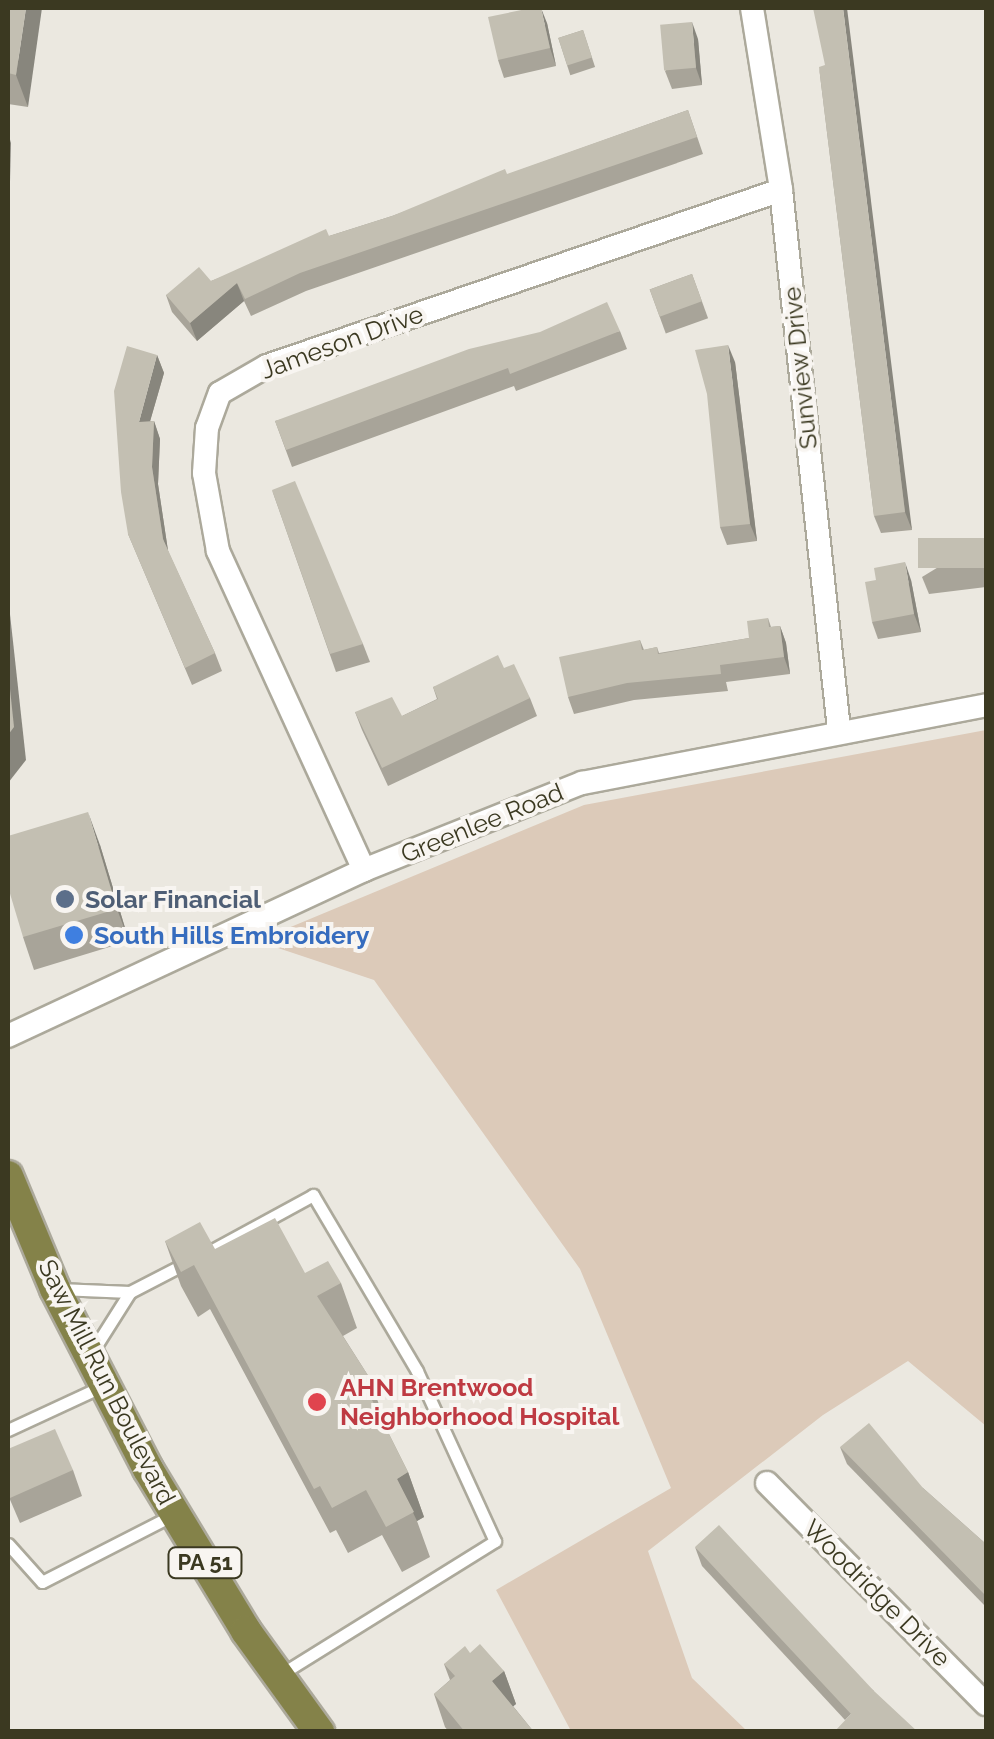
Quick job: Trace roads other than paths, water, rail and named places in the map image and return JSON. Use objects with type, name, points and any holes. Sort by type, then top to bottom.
[{"type":"highway","name":"Saw Mill Run Boulevard","points":[[9,1183],[103,1386],[175,1514],[278,1676],[319,1732]]},
{"type":"street","name":"Sunview Drive","points":[[752,8],[781,190],[840,729]]},
{"type":"street","name":"Jameson Drive","points":[[364,870],[218,551],[204,473],[207,428],[220,394],[268,366],[781,190]]},
{"type":"street","name":"Greenlee Road","points":[[8,1036],[364,870],[582,783],[840,729],[986,706]]},
{"type":"street","name":"Woodridge Drive","points":[[768,1483],[986,1704]]},
{"type":"lane","points":[[89,1356],[130,1292],[313,1195],[417,1371],[495,1541],[278,1676]]},
{"type":"lane","points":[[55,1289],[130,1292]]},
{"type":"lane","points":[[8,1430],[103,1386]]},
{"type":"lane","points":[[8,1544],[42,1582],[175,1514]]},
{"type":"place","name":"Solar Financial","points":[[65,899]]},
{"type":"place","name":"South Hills Embroidery","points":[[74,935]]},
{"type":"place","name":"AHN Brentwood Neighborhood Hospital","points":[[317,1402]]}]
